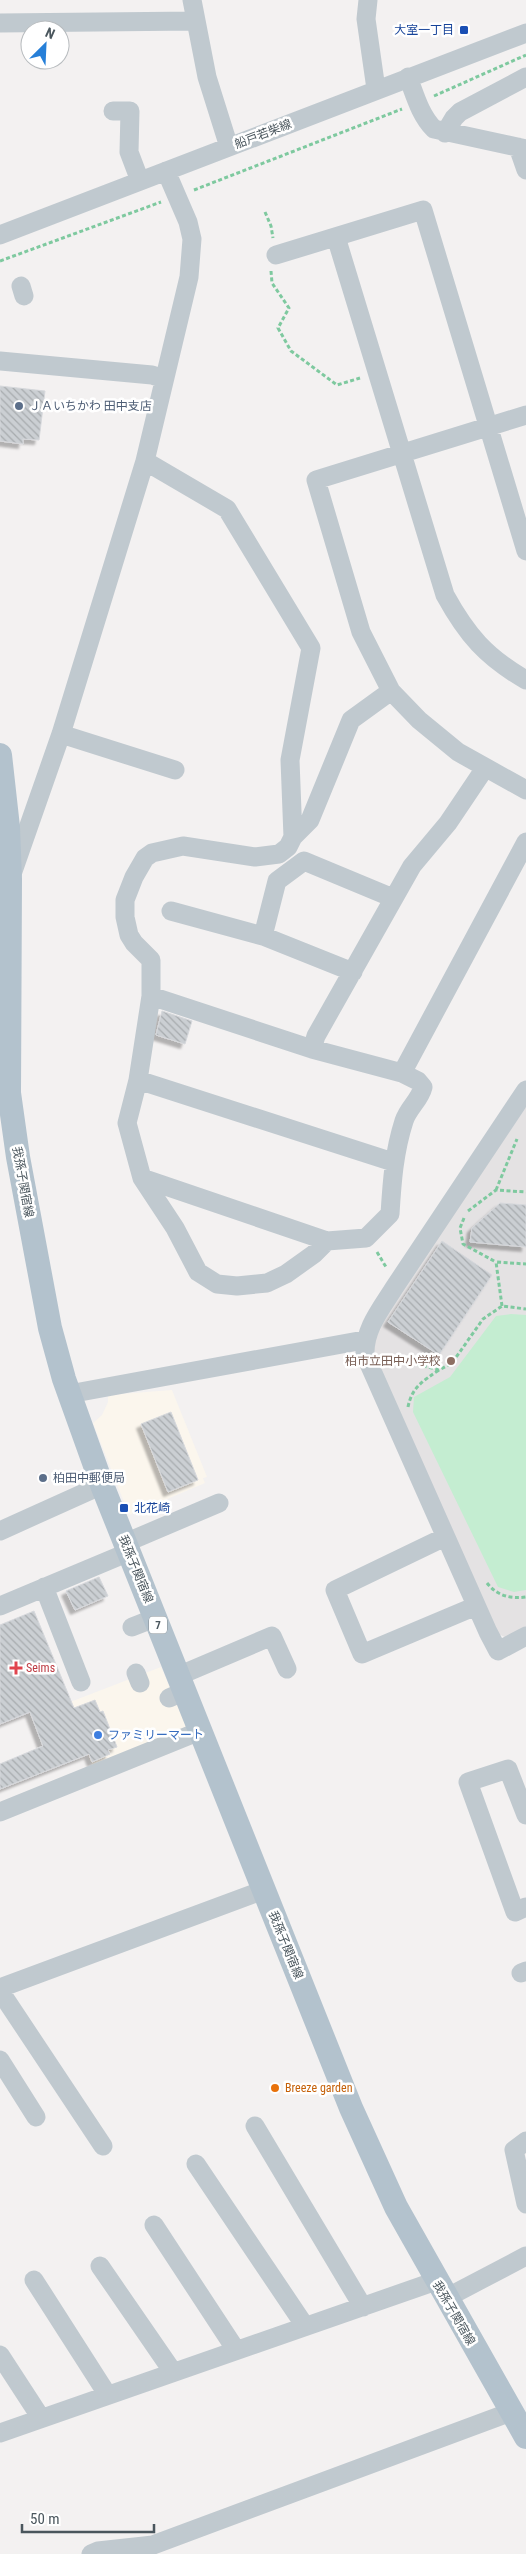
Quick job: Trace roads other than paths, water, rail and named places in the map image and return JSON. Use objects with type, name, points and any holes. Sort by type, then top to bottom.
[{"type":"main road","name":"我孫子関宿線","points":[[0,754],[4,827],[9,1093],[18,1157],[50,1328],[69,1394],[102,1485],[155,1618],[177,1688],[200,1732],[351,2108],[396,2207],[441,2290],[526,2437]]},
{"type":"street","points":[[192,0],[207,77],[229,147]]},
{"type":"street","points":[[368,0],[366,19],[376,90]]},
{"type":"street","points":[[0,23],[196,21]]},
{"type":"street","name":"船戸若柴線","points":[[0,235],[526,32]]},
{"type":"street","points":[[408,77],[427,123],[434,129],[445,133],[522,148],[526,170]]},
{"type":"street","points":[[445,133],[460,112],[526,77]]},
{"type":"street","points":[[113,112],[130,111],[129,152],[140,181]]},
{"type":"street","points":[[5,888],[61,734],[145,461],[164,379],[192,254],[192,239],[188,222],[166,171]]},
{"type":"street","points":[[276,255],[423,210],[526,551]]},
{"type":"street","points":[[336,237],[446,595],[459,620],[486,653],[526,680]]},
{"type":"street","points":[[12,358],[64,360],[152,375],[164,379]]},
{"type":"street","points":[[526,415],[316,480],[361,632],[391,691],[437,736],[485,768],[526,790]]},
{"type":"street","points":[[145,461],[227,509],[311,648],[290,760],[293,837]]},
{"type":"street","points":[[327,1241],[314,1254],[286,1274],[267,1283],[236,1286],[217,1284],[198,1272],[175,1228],[142,1178],[127,1123],[138,1080],[152,996],[150,960],[134,943],[125,917],[124,900],[134,878],[146,858],[152,853],[183,846],[255,857],[279,854],[288,847],[293,837],[310,820],[351,720],[391,691]]},
{"type":"street","points":[[61,734],[175,770]]},
{"type":"street","points":[[312,1049],[316,1036],[412,866],[448,823],[485,768]]},
{"type":"street","points":[[402,1073],[526,842]]},
{"type":"street","points":[[263,936],[277,881],[304,861],[393,898]]},
{"type":"street","points":[[171,911],[263,936],[353,972]]},
{"type":"street","points":[[142,1178],[327,1241],[366,1238],[390,1214],[393,1162],[405,1118],[421,1096],[423,1087],[418,1081],[402,1073],[312,1049],[152,996]]},
{"type":"street","points":[[138,1080],[393,1162]]},
{"type":"street","points":[[526,1090],[394,1288],[374,1320],[365,1347],[445,1537],[498,1651],[526,1636]]},
{"type":"street","points":[[69,1394],[99,1386],[365,1347]]},
{"type":"street","points":[[0,1531],[102,1485]]},
{"type":"street","points":[[0,1606],[44,1588],[219,1503]]},
{"type":"street","points":[[445,1537],[335,1590],[362,1654],[476,1606]]},
{"type":"street","points":[[44,1588],[81,1682]]},
{"type":"street","points":[[132,1627],[155,1618]]},
{"type":"street","points":[[177,1688],[272,1636],[286,1670]]},
{"type":"street","points":[[0,1812],[200,1732]]},
{"type":"street","points":[[526,1815],[508,1769],[468,1782],[515,1912],[526,1907]]},
{"type":"street","points":[[103,2146],[0,1990],[264,1890]]},
{"type":"street","points":[[0,2060],[36,2117]]},
{"type":"street","points":[[255,2126],[363,2307]]},
{"type":"street","points":[[526,2141],[514,2150],[526,2204]]},
{"type":"street","points":[[196,2164],[304,2326]]},
{"type":"street","points":[[154,2224],[236,2350]]},
{"type":"street","points":[[0,2433],[304,2326],[363,2307],[441,2290],[526,2256]]},
{"type":"street","points":[[100,2266],[173,2372]]},
{"type":"street","points":[[34,2280],[107,2394]]},
{"type":"street","points":[[0,2355],[40,2418]]},
{"type":"street","points":[[91,2554],[98,2551],[135,2551],[153,2545],[511,2412]]},
{"type":"place","name":"大室一丁目","points":[[464,30]]},
{"type":"place","name":"ＪＡいちかわ 田中支店","points":[[19,406]]},
{"type":"place","name":"柏市立田中小学校","points":[[451,1361]]},
{"type":"place","name":"柏田中郵便局","points":[[43,1478]]},
{"type":"place","name":"北花崎","points":[[124,1508]]},
{"type":"place","name":"Seims","points":[[16,1668]]},
{"type":"place","name":"ファミリーマート","points":[[98,1735]]},
{"type":"place","name":"Breeze garden","points":[[275,2088]]}]
